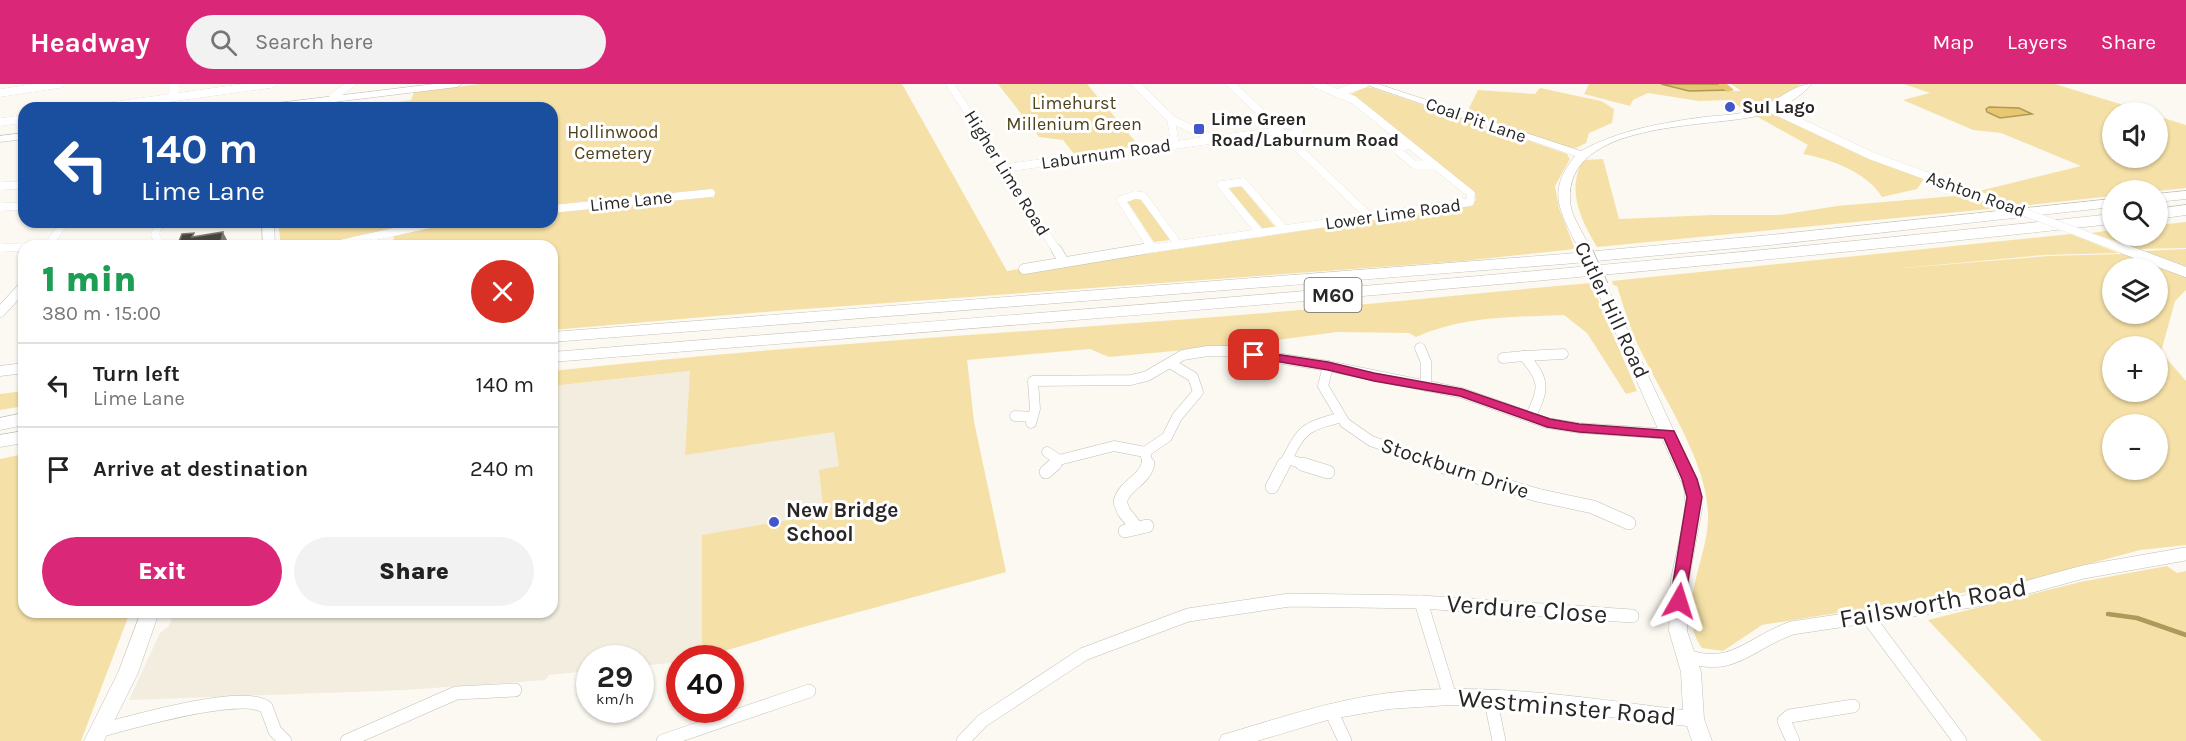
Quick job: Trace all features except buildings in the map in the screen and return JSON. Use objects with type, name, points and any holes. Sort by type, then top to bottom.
[{"type":"highway","points":[[2168,197],[2186,195]]},
{"type":"highway","name":"M60","points":[[558,336],[866,310],[1114,294],[1569,259],[2102,204]]},
{"type":"highway","points":[[2168,212],[2186,210]]},
{"type":"highway","name":"M60","points":[[558,357],[1408,288],[1835,249],[2102,220]]},
{"type":"highway","points":[[0,418],[18,415]]},
{"type":"highway","points":[[0,424],[18,420]]},
{"type":"highway","points":[[0,441],[18,438]]},
{"type":"street","points":[[0,93],[57,84]]},
{"type":"street","points":[[174,84],[174,97]]},
{"type":"street","points":[[139,102],[271,84]]},
{"type":"street","points":[[332,100],[351,84]]},
{"type":"street","points":[[324,102],[457,84]]},
{"type":"street","name":"Higher Lime Road","points":[[950,84],[1064,262]]},
{"type":"street","points":[[1137,84],[1171,119],[1214,140]]},
{"type":"street","points":[[1231,84],[1370,217]]},
{"type":"street","name":"Lower Lime Road","points":[[1024,269],[1178,244],[1470,202],[1471,194],[1354,100],[1316,84]]},
{"type":"street","points":[[1340,93],[1364,84]]},
{"type":"street","name":"Coal Pit Lane","points":[[1369,84],[1582,155]]},
{"type":"street","name":"Cutler Hill Road","points":[[1702,741],[1694,718],[1691,672],[1678,631],[1680,579],[1692,521],[1694,497],[1689,479],[1581,242],[1564,200],[1563,191],[1569,170],[1582,155],[1603,143],[1663,125],[1753,113],[1769,108],[1807,84]]},
{"type":"street","name":"Ashton Road","points":[[1769,108],[1872,156],[2186,272]]},
{"type":"street","points":[[1171,119],[1175,145]]},
{"type":"street","points":[[0,122],[18,120]]},
{"type":"street","name":"Laburnum Road","points":[[1005,168],[1278,131]]},
{"type":"street","points":[[0,139],[18,137]]},
{"type":"street","points":[[1409,145],[1402,146],[1398,151],[1415,165],[1435,165]]},
{"type":"street","points":[[1260,233],[1221,185],[1243,182],[1284,229]]},
{"type":"street","points":[[0,186],[18,185]]},
{"type":"street","name":"Lime Lane","points":[[558,208],[711,193]]},
{"type":"street","points":[[1152,248],[1121,200],[1126,197],[1143,196],[1178,244]]},
{"type":"street","points":[[0,207],[18,206]]},
{"type":"street","points":[[51,240],[60,228]]},
{"type":"street","points":[[154,237],[157,228]]},
{"type":"street","points":[[358,240],[413,228]]},
{"type":"street","points":[[0,248],[18,247]]},
{"type":"street","points":[[1,310],[18,292]]},
{"type":"street","points":[[1020,382],[1070,379],[1097,382],[1131,380],[1148,376],[1189,353],[1225,350],[1328,366],[1470,395],[1547,423],[1579,428],[1669,434]]},
{"type":"street","points":[[1410,355],[1422,351],[1426,362],[1426,386]]},
{"type":"street","points":[[1503,358],[1563,354]]},
{"type":"street","points":[[1524,356],[1541,376],[1543,384],[1538,402],[1530,417]]},
{"type":"street","points":[[1046,472],[1059,460],[1114,446],[1145,452],[1167,437],[1177,417],[1198,392],[1198,385],[1193,377],[1184,369],[1170,363]]},
{"type":"street","name":"Stockburn Drive","points":[[1328,366],[1323,386],[1339,418],[1360,435],[1392,450],[1527,492],[1593,507],[1629,523]]},
{"type":"street","points":[[0,371],[18,369]]},
{"type":"street","points":[[1015,416],[1031,420],[1035,409],[1033,381]]},
{"type":"street","points":[[1272,487],[1301,433],[1315,424],[1339,418]]},
{"type":"street","points":[[1047,452],[1059,460]]},
{"type":"street","points":[[1136,529],[1122,509],[1121,499],[1125,491],[1146,473],[1148,465],[1145,452]]},
{"type":"street","points":[[1287,459],[1328,471]]},
{"type":"street","name":"Failsworth Road","points":[[1686,656],[1705,662],[1725,661],[1777,633],[1792,628],[1984,599],[2083,572],[2186,554]]},
{"type":"street","name":"Verdure Close","points":[[963,741],[982,721],[1084,654],[1188,615],[1290,600],[1421,602],[1632,615]]},
{"type":"street","points":[[1421,602],[1450,697]]},
{"type":"street","points":[[1867,616],[1960,741]]},
{"type":"street","points":[[96,736],[128,673],[148,618]]},
{"type":"street","points":[[347,741],[456,693],[515,690]]},
{"type":"street","points":[[672,740],[809,691]]},
{"type":"street","name":"Westminster Road","points":[[1229,741],[1331,711],[1389,701],[1450,697],[1534,700],[1694,718]]},
{"type":"street","points":[[1490,697],[1499,741]]},
{"type":"street","points":[[96,736],[213,706],[253,702],[261,704],[268,710],[275,735],[285,741]]},
{"type":"street","points":[[1793,741],[1784,721],[1790,716],[1853,706]]},
{"type":"street","points":[[1331,711],[1345,741]]},
{"type":"shaded area","points":[[1661,84],[1722,84],[1730,90],[1689,91]]},
{"type":"shaded area","points":[[1989,107],[2019,108],[2032,114],[2000,118],[1987,112],[1986,109]]},
{"type":"shaded area","name":"New Bridge School","points":[[967,360],[974,422],[1006,572],[743,645],[666,645],[666,663],[654,665],[654,645],[576,645],[576,672],[549,675],[545,680],[405,690],[129,700],[160,633],[169,626],[172,618],[558,618],[558,385],[691,371]]},
{"type":"green space","name":"Hollinwood Cemetery","points":[[480,84],[902,84],[1007,271],[1020,269],[1022,272],[1470,206],[1476,200],[1474,194],[1349,95],[1366,87],[1567,154],[1570,159],[1555,186],[1559,208],[1575,249],[1463,261],[777,311],[558,329],[558,240],[394,240],[394,234],[420,228],[558,228],[558,211],[710,196],[714,198],[714,190],[558,206],[558,102],[398,102],[411,100],[414,92]]},
{"type":"green space","name":"Limehurst Millenium Green","points":[[998,84],[1087,84],[1139,146],[1074,154],[1063,140],[1039,137]]},
{"type":"green space","points":[[1589,84],[1661,84],[1689,91],[1741,91],[1731,84],[1801,84],[1766,107],[1748,111],[1727,100],[1699,101],[1648,93],[1633,100],[1630,106],[1584,94]]},
{"type":"green space","points":[[1904,84],[2055,84],[2114,102],[2102,102],[2102,168],[2168,168],[2168,119],[2186,125],[2186,188],[2168,190],[2168,180],[2102,180],[2102,197],[2020,206],[1979,191],[2081,166],[2001,133],[1973,130],[1903,100],[1930,93]]},
{"type":"green space","points":[[1540,88],[1601,101],[1614,109],[1612,123],[1589,133],[1586,143],[1576,148],[1560,146],[1466,114],[1478,90],[1535,94]]},
{"type":"green space","points":[[1773,112],[1924,179],[1917,189],[1882,197],[1867,180],[1847,168],[1825,159],[1803,154],[1808,145],[1756,116]]},
{"type":"green space","points":[[1603,159],[1619,219],[1780,215],[1837,206],[1966,195],[2000,208],[1597,247],[1581,216],[1576,183],[1583,160]]},
{"type":"green space","points":[[1230,186],[1242,187],[1276,228],[1262,228],[1229,190]]},
{"type":"green space","points":[[1133,198],[1141,199],[1170,240],[1154,242],[1127,201]]},
{"type":"green space","points":[[2186,222],[2186,248],[2140,249],[2131,246],[2168,246],[2168,224]]},
{"type":"green space","points":[[279,228],[398,228],[344,240],[280,240]]},
{"type":"green space","points":[[2102,231],[2102,237],[2091,233]]},
{"type":"green space","points":[[2071,234],[2119,253],[2044,255],[1892,269],[2048,256],[2122,254],[2134,258],[2102,258],[2102,324],[2168,324],[2168,269],[2186,275],[2186,290],[2175,301],[2165,336],[2102,336],[2102,402],[2168,402],[2168,360],[2186,381],[2186,545],[2140,550],[2011,585],[1762,625],[1723,651],[1702,648],[1694,634],[1691,618],[1694,585],[1708,520],[1706,497],[1691,449],[1633,334],[1617,286],[1613,285],[1612,281]]},
{"type":"green space","points":[[2186,249],[2186,268],[2168,261],[2168,258],[2160,258],[2142,251]]},
{"type":"green space","points":[[1591,283],[1637,391],[1626,394],[1587,333],[1564,315],[1470,321],[1416,337],[1409,333],[1337,332],[1239,345],[1109,357],[1090,349],[967,360],[974,422],[1006,572],[744,645],[702,645],[702,535],[824,514],[819,470],[839,466],[834,432],[685,455],[690,371],[558,385],[558,370],[814,347],[1165,321]]},
{"type":"green space","points":[[18,392],[18,407],[0,410],[0,394]]},
{"type":"green space","points":[[18,455],[18,618],[128,618],[81,741],[0,741],[0,459]]},
{"type":"green space","points":[[2167,566],[2177,573],[2186,571],[2186,741],[2042,741],[1928,620],[2080,582]]},
{"type":"waterway","points":[[1722,84],[1730,90]]},
{"type":"waterway","points":[[2108,614],[2137,618],[2186,635]]},
{"type":"place","name":"Sul Lago","points":[[1730,107]]},
{"type":"place","name":"Lime Green Road/Laburnum Road","points":[[1199,129]]},
{"type":"place","name":"New Bridge School","points":[[774,522]]},
{"type":"route","points":[[1254,355],[1328,366],[1462,393],[1547,423],[1579,428],[1669,434],[1689,479],[1694,497],[1692,521],[1680,579],[1679,601]]}]
